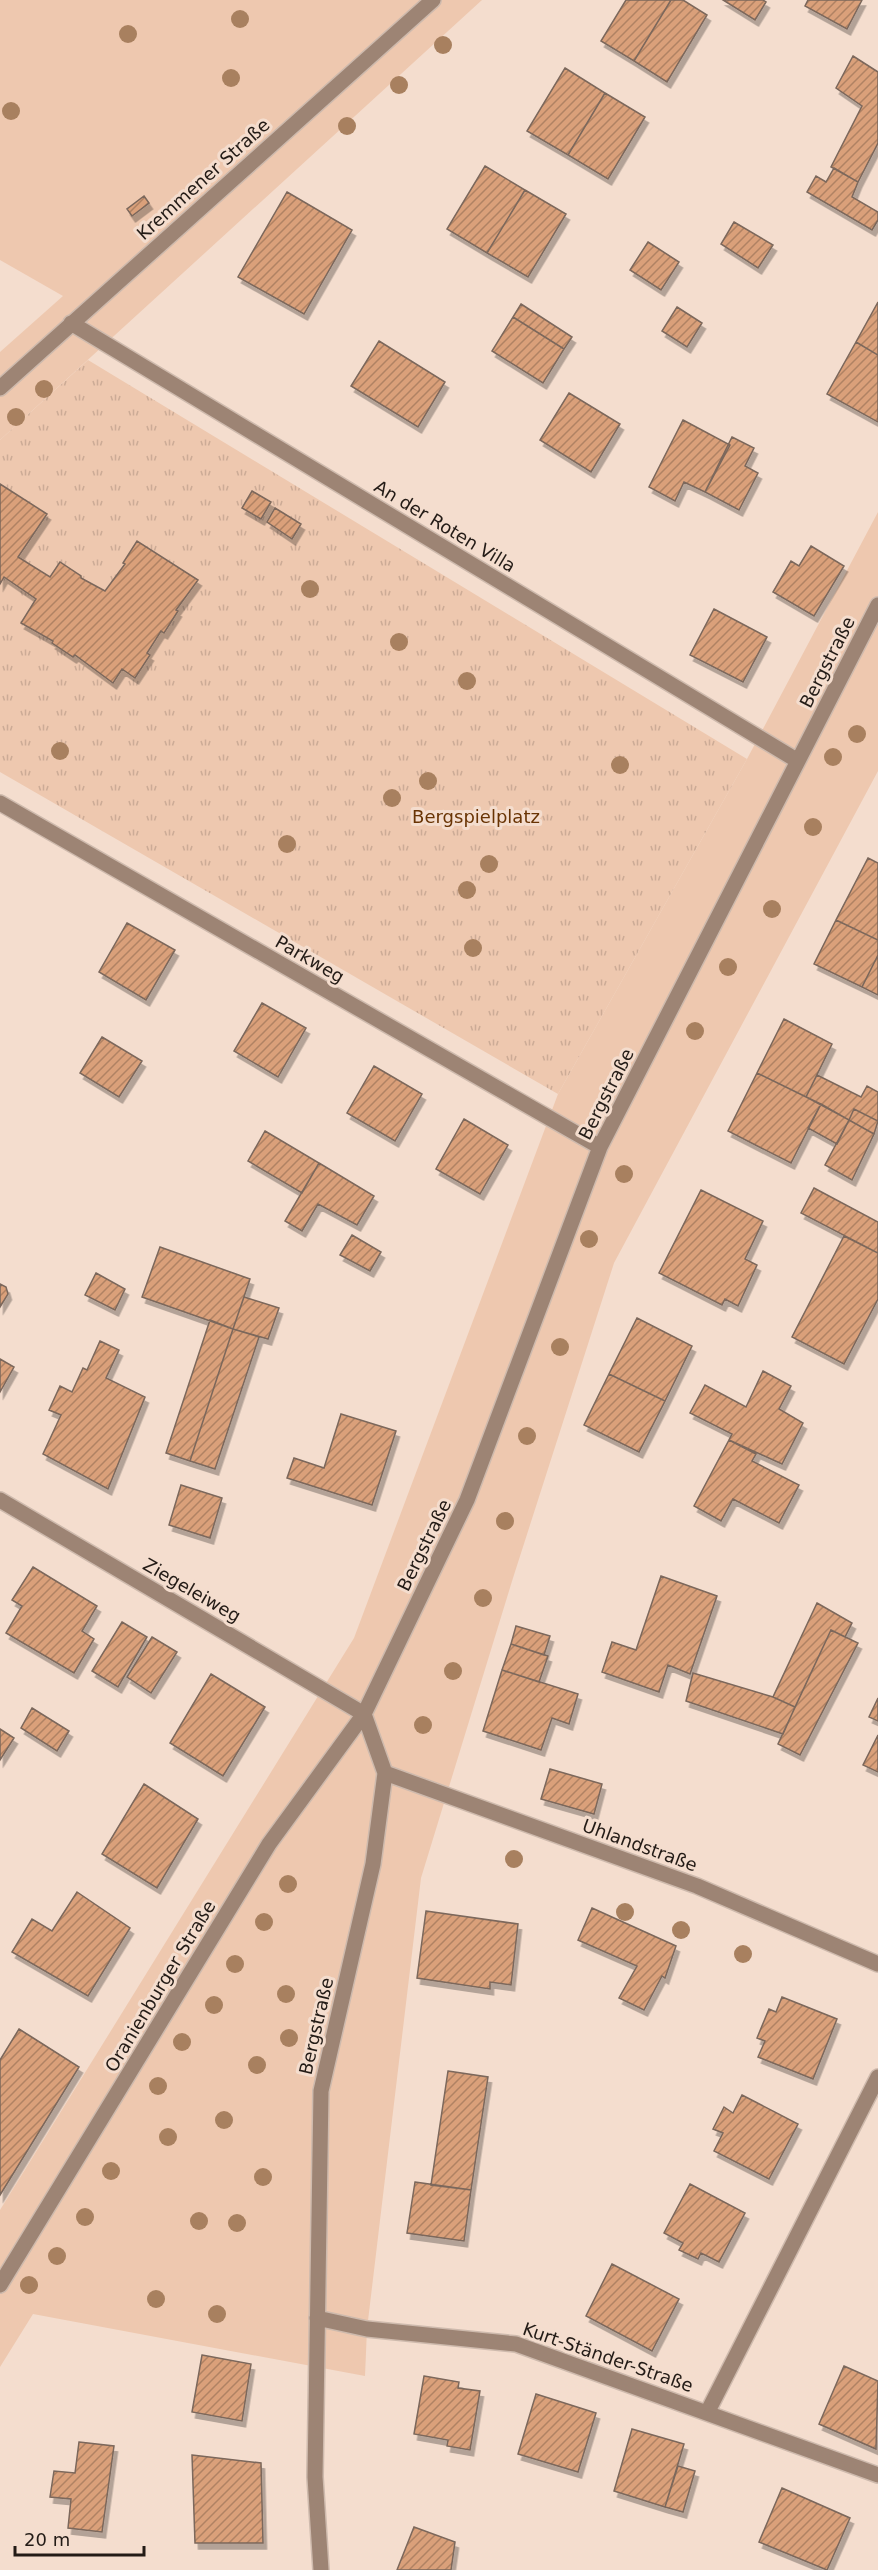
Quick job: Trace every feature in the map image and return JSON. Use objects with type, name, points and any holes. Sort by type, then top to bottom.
[{"type":"street","name":"Kremmener Straße","points":[[0,388],[433,0]]},
{"type":"street","name":"An der Roten Villa","points":[[71,323],[798,761]]},
{"type":"street","name":"Bergstraße","points":[[321,2570],[315,2477],[321,2091],[373,1864],[385,1773],[364,1713],[467,1500],[600,1147],[878,605]]},
{"type":"street","name":"Parkweg","points":[[0,803],[600,1147]]},
{"type":"street","name":"Ziegeleiweg","points":[[0,1500],[364,1713]]},
{"type":"street","name":"Oranienburger Straße","points":[[0,2285],[269,1844],[364,1713]]},
{"type":"street","name":"Uhlandstraße","points":[[385,1773],[697,1886],[878,1964]]},
{"type":"street","name":"Kurt-Ständer-Straße","points":[[707,2413],[878,2077]]},
{"type":"street","name":"Kurt-Ständer-Straße","points":[[317,2318],[367,2329],[516,2344],[878,2475]]},
{"type":"green space","points":[[0,0],[482,0],[0,440],[0,352],[63,296],[0,260]]},
{"type":"green space","name":"Bergspielplatz","points":[[88,360],[747,759],[558,1094],[0,772],[0,440]]},
{"type":"green space","points":[[878,512],[878,771],[614,1263],[513,1578],[421,1878],[367,2329],[365,2376],[33,2314],[0,2367],[0,2210],[354,1638],[558,1094],[747,759]]},
{"type":"building","points":[[626,0],[671,0],[634,61],[601,41]]},
{"type":"building","points":[[671,0],[683,0],[707,15],[667,82],[634,61]]},
{"type":"building","points":[[723,0],[763,0],[766,2],[755,20]]},
{"type":"building","points":[[808,0],[862,0],[847,29],[805,6]]},
{"type":"building","points":[[853,56],[878,72],[878,143],[858,182],[831,167],[862,106],[836,88]]},
{"type":"building","points":[[565,68],[605,93],[568,155],[527,131]]},
{"type":"building","points":[[605,93],[645,117],[608,179],[568,155]]},
{"type":"building","points":[[485,166],[525,190],[487,253],[447,229]]},
{"type":"building","points":[[834,168],[858,182],[852,197],[878,212],[878,220],[872,230],[807,192],[816,176],[826,182]]},
{"type":"building","points":[[525,190],[566,214],[528,277],[487,253]]},
{"type":"building","points":[[287,192],[352,230],[304,314],[238,277]]},
{"type":"building","points":[[144,196],[149,203],[132,216],[127,209]]},
{"type":"building","points":[[734,222],[773,245],[758,268],[721,244]]},
{"type":"building","points":[[648,242],[679,262],[661,290],[630,270]]},
{"type":"building","points":[[878,302],[878,355],[856,342]]},
{"type":"building","points":[[521,304],[572,337],[564,349],[513,317]]},
{"type":"building","points":[[677,307],[702,323],[687,347],[662,331]]},
{"type":"building","points":[[513,317],[564,349],[543,383],[492,351]]},
{"type":"building","points":[[379,341],[445,382],[418,427],[351,386]]},
{"type":"building","points":[[856,342],[878,355],[878,422],[827,394]]},
{"type":"building","points":[[569,393],[620,424],[591,472],[540,440]]},
{"type":"building","points":[[683,420],[730,445],[705,492],[684,482],[675,501],[649,487]]},
{"type":"building","points":[[732,437],[754,448],[745,466],[758,473],[739,510],[705,492]]},
{"type":"building","points":[[0,484],[47,514],[18,557],[50,577],[60,562],[81,578],[105,591],[125,564],[123,563],[137,541],[198,580],[176,610],[178,611],[164,633],[161,631],[147,653],[150,655],[135,678],[122,669],[113,683],[75,655],[73,657],[52,643],[53,641],[21,623],[36,599],[4,577],[0,584]]},
{"type":"building","points":[[252,491],[271,502],[261,519],[242,508]]},
{"type":"building","points":[[275,508],[301,524],[292,539],[267,522]]},
{"type":"building","points":[[811,546],[844,566],[814,616],[773,592],[791,561],[799,566]]},
{"type":"building","points":[[714,609],[767,637],[743,682],[690,655]]},
{"type":"building","points":[[868,858],[878,863],[878,940],[836,920]]},
{"type":"building","points":[[836,920],[878,940],[878,955],[862,987],[814,964]]},
{"type":"building","points":[[127,923],[175,950],[146,1000],[99,972]]},
{"type":"building","points":[[878,955],[878,995],[862,987]]},
{"type":"building","points":[[262,1003],[306,1028],[278,1077],[234,1051]]},
{"type":"building","points":[[784,1019],[832,1044],[806,1097],[757,1073]]},
{"type":"building","points":[[102,1037],[142,1061],[119,1097],[80,1073]]},
{"type":"building","points":[[374,1066],[422,1094],[395,1141],[347,1113]]},
{"type":"building","points":[[757,1073],[821,1104],[791,1163],[728,1131]]},
{"type":"building","points":[[817,1075],[861,1097],[867,1086],[878,1092],[878,1121],[854,1109],[849,1120],[806,1097]]},
{"type":"building","points":[[821,1104],[849,1120],[837,1144],[808,1128]]},
{"type":"building","points":[[854,1109],[878,1121],[874,1134],[849,1120]]},
{"type":"building","points":[[464,1119],[508,1145],[480,1194],[436,1169]]},
{"type":"building","points":[[849,1120],[874,1134],[852,1180],[825,1165]]},
{"type":"building","points":[[265,1131],[319,1163],[302,1193],[248,1161]]},
{"type":"building","points":[[319,1163],[374,1196],[357,1225],[318,1204],[302,1231],[285,1221]]},
{"type":"building","points":[[814,1188],[878,1222],[878,1253],[801,1213]]},
{"type":"building","points":[[701,1190],[763,1221],[745,1259],[757,1265],[738,1306],[725,1299],[722,1305],[659,1273]]},
{"type":"building","points":[[352,1235],[381,1252],[370,1271],[340,1255]]},
{"type":"building","points":[[844,1236],[878,1253],[878,1299],[844,1364],[792,1337]]},
{"type":"building","points":[[160,1247],[250,1279],[233,1329],[142,1297]]},
{"type":"building","points":[[96,1273],[125,1289],[115,1310],[85,1295]]},
{"type":"building","points":[[0,1284],[6,1287],[8,1294],[0,1307]]},
{"type":"building","points":[[244,1297],[279,1308],[268,1339],[233,1329]]},
{"type":"building","points":[[637,1318],[692,1346],[665,1401],[609,1374]]},
{"type":"building","points":[[210,1320],[233,1329],[190,1461],[166,1453]]},
{"type":"building","points":[[233,1329],[259,1337],[215,1469],[190,1461]]},
{"type":"building","points":[[100,1341],[119,1350],[106,1378],[145,1397],[108,1489],[43,1454],[61,1415],[49,1410],[60,1386],[72,1392],[83,1368],[87,1370]]},
{"type":"building","points":[[0,1359],[14,1367],[0,1392]]},
{"type":"building","points":[[763,1371],[791,1386],[779,1409],[803,1423],[782,1464],[729,1440],[732,1434],[690,1413],[705,1385],[746,1407]]},
{"type":"building","points":[[609,1374],[665,1401],[639,1452],[584,1425]]},
{"type":"building","points":[[341,1414],[396,1431],[372,1505],[287,1478],[294,1458],[324,1468]]},
{"type":"building","points":[[729,1440],[756,1454],[752,1461],[799,1485],[779,1523],[733,1499],[721,1521],[694,1506]]},
{"type":"building","points":[[181,1485],[222,1498],[210,1538],[169,1525]]},
{"type":"building","points":[[33,1567],[97,1606],[82,1631],[94,1639],[74,1673],[6,1633],[22,1606],[12,1600]]},
{"type":"building","points":[[661,1576],[717,1596],[690,1674],[668,1665],[659,1692],[602,1672],[612,1642],[636,1650]]},
{"type":"building","points":[[817,1603],[852,1623],[845,1637],[831,1630],[795,1707],[773,1697]]},
{"type":"building","points":[[122,1622],[147,1637],[118,1687],[92,1671]]},
{"type":"building","points":[[516,1626],[550,1636],[544,1655],[511,1644]]},
{"type":"building","points":[[831,1630],[858,1643],[800,1755],[778,1744]]},
{"type":"building","points":[[152,1637],[177,1652],[151,1693],[127,1677]]},
{"type":"building","points":[[511,1644],[548,1656],[539,1682],[502,1670]]},
{"type":"building","points":[[502,1670],[578,1694],[569,1724],[552,1718],[541,1750],[483,1731]]},
{"type":"building","points":[[693,1673],[773,1697],[795,1707],[783,1734],[686,1701]]},
{"type":"building","points":[[211,1674],[265,1707],[223,1776],[170,1743]]},
{"type":"building","points":[[878,1698],[878,1721],[869,1717]]},
{"type":"building","points":[[32,1708],[69,1731],[57,1751],[21,1728]]},
{"type":"building","points":[[0,1729],[14,1738],[0,1760]]},
{"type":"building","points":[[878,1735],[878,1772],[863,1765]]},
{"type":"building","points":[[550,1769],[602,1784],[594,1814],[541,1799]]},
{"type":"building","points":[[144,1784],[198,1819],[157,1888],[102,1854]]},
{"type":"building","points":[[77,1892],[130,1928],[88,1996],[12,1952],[32,1919],[52,1931]]},
{"type":"building","points":[[592,1908],[676,1946],[665,1978],[662,1976],[644,2010],[619,1998],[637,1966],[578,1940]]},
{"type":"building","points":[[426,1911],[518,1924],[511,1985],[490,1982],[490,1989],[417,1978]]},
{"type":"building","points":[[782,1997],[837,2019],[813,2079],[758,2057],[765,2041],[757,2038],[769,2009],[776,2012]]},
{"type":"building","points":[[19,2029],[79,2067],[0,2195],[0,2060]]},
{"type":"building","points":[[448,2071],[488,2077],[471,2190],[431,2185]]},
{"type":"building","points":[[742,2095],[798,2124],[769,2179],[714,2151],[723,2133],[713,2129],[724,2107],[733,2113]]},
{"type":"building","points":[[415,2182],[471,2190],[464,2241],[407,2233]]},
{"type":"building","points":[[690,2184],[745,2213],[719,2262],[701,2253],[698,2259],[679,2250],[683,2243],[664,2233]]},
{"type":"building","points":[[612,2264],[679,2299],[652,2351],[586,2316]]},
{"type":"building","points":[[202,2355],[251,2364],[242,2421],[192,2412]]},
{"type":"building","points":[[844,2366],[878,2381],[876,2449],[819,2424]]},
{"type":"building","points":[[424,2376],[459,2382],[458,2388],[480,2391],[470,2450],[447,2446],[448,2440],[414,2434]]},
{"type":"building","points":[[536,2394],[596,2413],[578,2472],[518,2454]]},
{"type":"building","points":[[632,2429],[684,2444],[665,2507],[614,2491]]},
{"type":"building","points":[[79,2442],[114,2446],[102,2532],[68,2528],[71,2499],[50,2497],[54,2471],[75,2473]]},
{"type":"building","points":[[192,2455],[261,2463],[263,2543],[195,2543]]},
{"type":"building","points":[[678,2466],[695,2471],[683,2512],[665,2507]]},
{"type":"building","points":[[782,2488],[850,2518],[827,2570],[759,2542]]},
{"type":"building","points":[[414,2527],[455,2542],[451,2570],[397,2570]]}]
